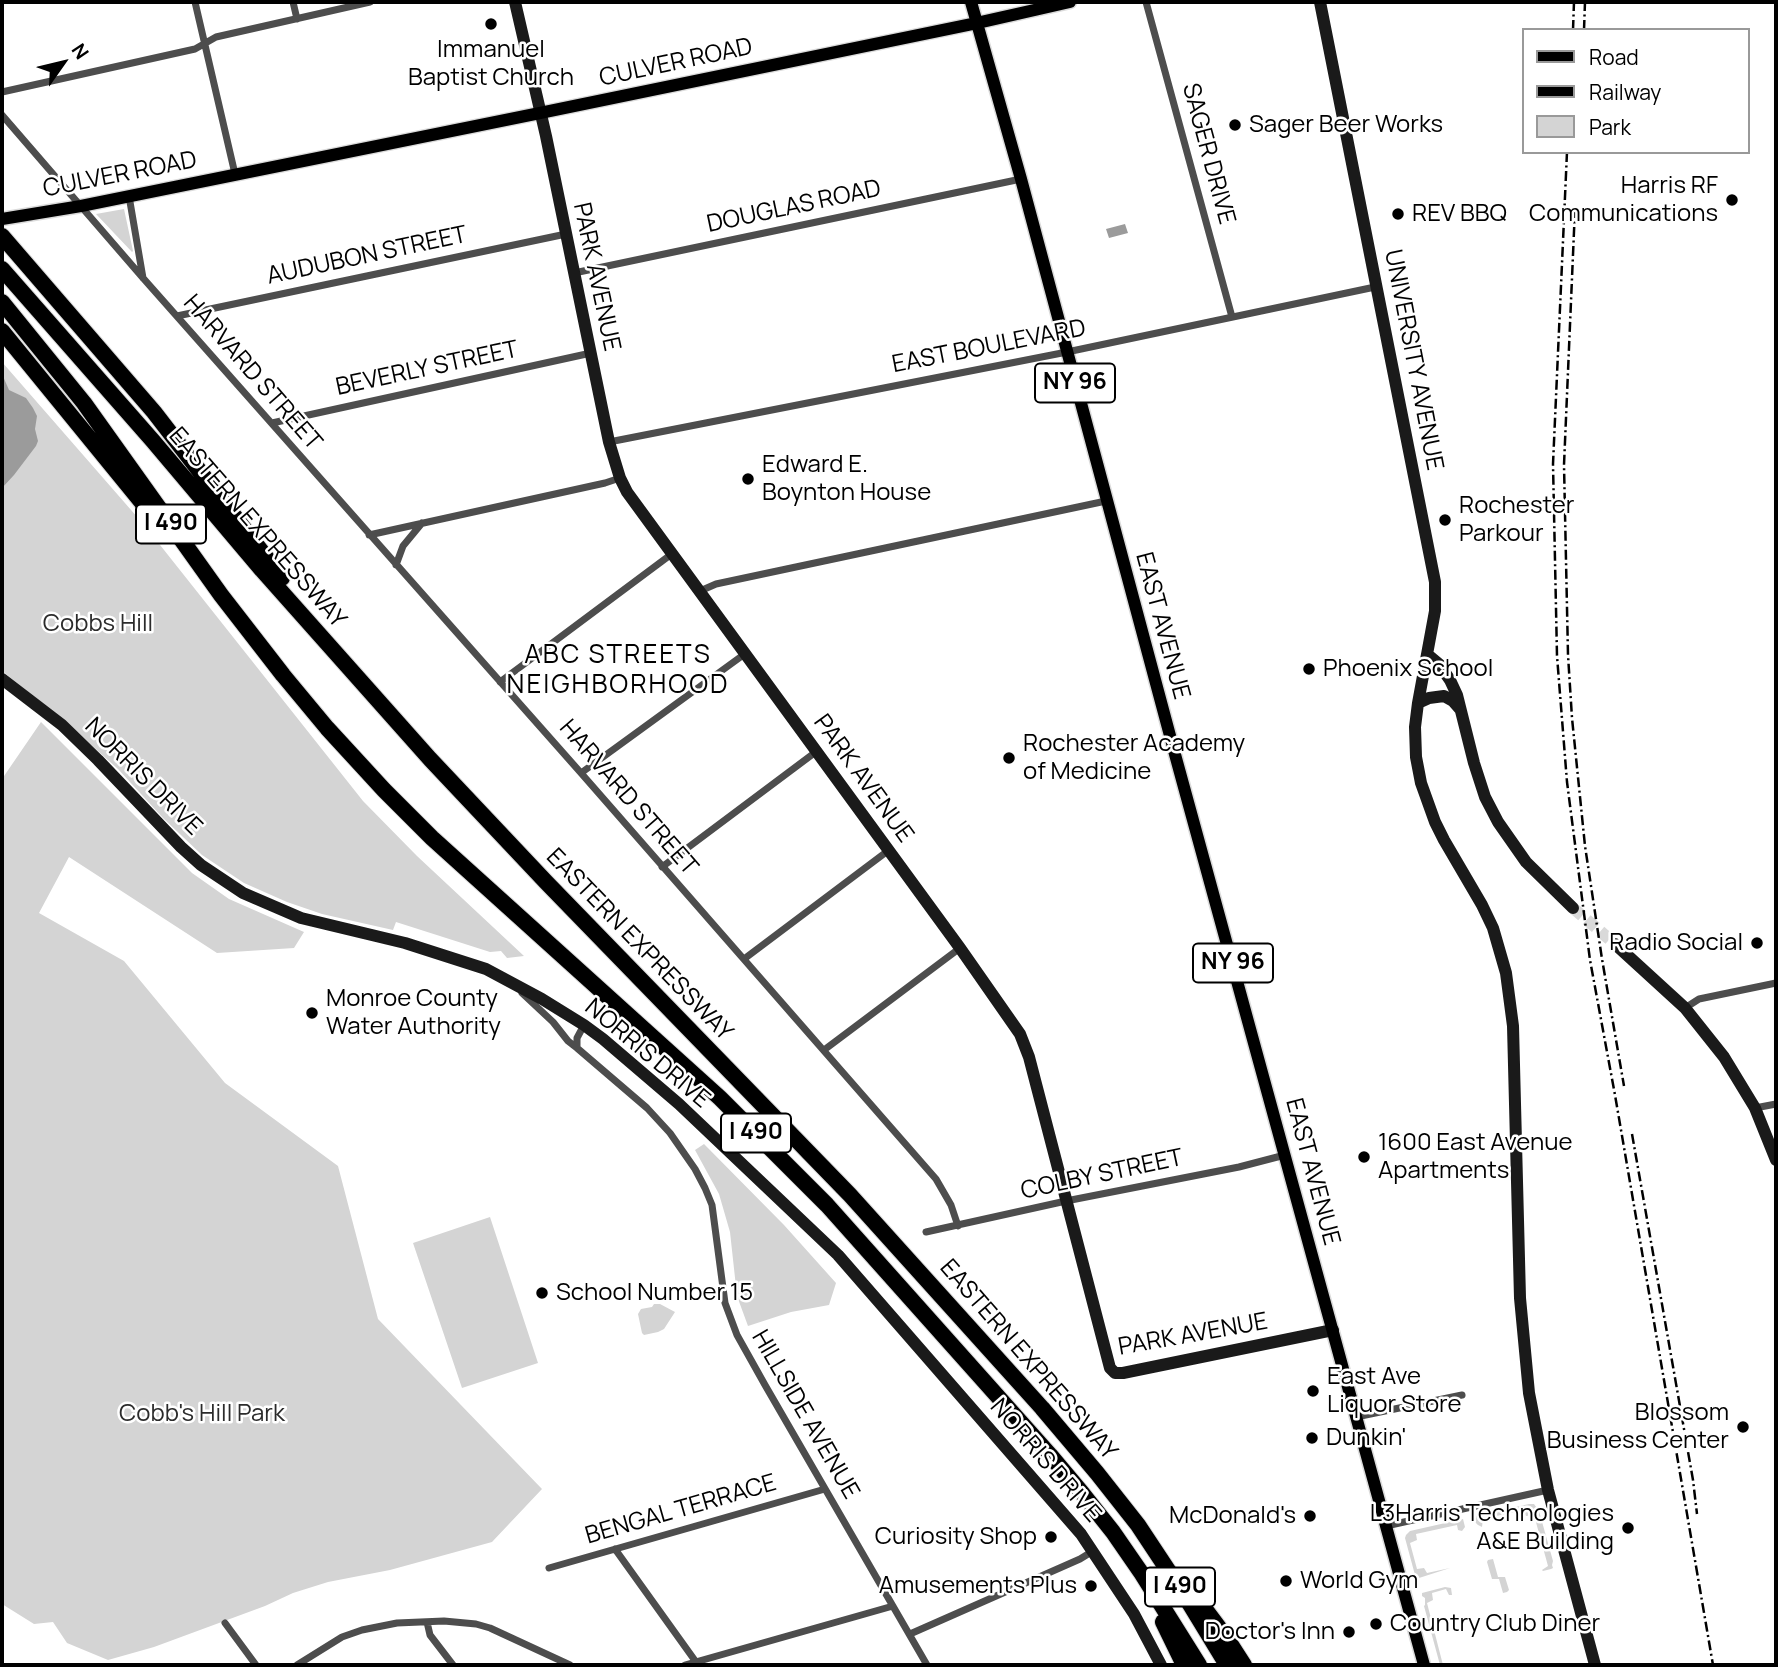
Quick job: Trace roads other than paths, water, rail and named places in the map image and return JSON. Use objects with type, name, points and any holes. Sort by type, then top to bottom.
[{"type":"highway","points":[[2,236],[154,412],[362,683]]},
{"type":"highway","name":"EASTERN EXPRESSWAY","points":[[2,269],[362,683],[499,833],[874,1220],[1042,1408],[1128,1512],[1177,1582],[1227,1665]]},
{"type":"highway","name":"EASTERN EXPRESSWAY","points":[[2,302],[89,409],[252,635],[321,722],[414,820],[720,1098],[827,1205],[1061,1467],[1133,1560],[1199,1665]]},
{"type":"highway","points":[[2,331],[252,635]]},
{"type":"highway","points":[[1128,1512],[1214,1620],[1244,1665]]},
{"type":"highway","points":[[1133,1560],[1184,1665]]},
{"type":"main road","name":"EAST AVENUE","points":[[971,2],[1424,1665]]},
{"type":"main road","name":"CULVER ROAD","points":[[2,219],[81,206],[540,113],[1070,2]]},
{"type":"street","points":[[195,2],[235,174]]},
{"type":"street","points":[[293,2],[297,19]]},
{"type":"street","points":[[2,92],[195,49],[216,37],[370,2]]},
{"type":"street","name":"PARK AVENUE","points":[[515,2],[609,442],[620,478],[627,492],[960,948],[1023,1039],[1111,1370],[1123,1373],[1333,1330]]},
{"type":"street","name":"SAGER DRIVE","points":[[1146,2],[1232,317]]},
{"type":"street","name":"UNIVERSITY AVENUE","points":[[1320,2],[1435,582],[1435,611],[1415,727],[1416,757],[1421,783],[1444,841],[1493,928],[1506,973],[1513,1026],[1520,1303],[1529,1393],[1548,1490],[1595,1665]]},
{"type":"street","name":"HARVARD STREET","points":[[2,115],[936,1179],[951,1205],[958,1226]]},
{"type":"street","name":"DOUGLAS ROAD","points":[[574,273],[1021,179]]},
{"type":"street","points":[[129,196],[143,278]]},
{"type":"street","name":"AUDUBON STREET","points":[[177,316],[566,234]]},
{"type":"street","name":"EAST BOULEVARD","points":[[609,442],[1067,352],[1375,287]]},
{"type":"street","name":"BEVERLY STREET","points":[[272,423],[591,353]]},
{"type":"street","points":[[369,535],[620,478]]},
{"type":"street","points":[[701,591],[719,583],[1107,501]]},
{"type":"street","points":[[396,565],[403,546],[423,523]]},
{"type":"street","points":[[500,682],[673,554]]},
{"type":"street","points":[[581,773],[746,653]]},
{"type":"street","points":[[1427,653],[1439,664],[1457,695],[1485,797],[1498,822],[1526,862],[1573,908]]},
{"type":"street","name":"NORRIS DRIVE","points":[[2,679],[62,726],[181,847],[243,893],[301,918],[431,951],[486,970],[584,1025],[603,1039],[679,1104],[838,1255],[1067,1517],[1134,1614],[1161,1665]]},
{"type":"street","points":[[1418,703],[1444,696],[1461,710]]},
{"type":"street","points":[[662,867],[817,751]]},
{"type":"street","points":[[744,959],[889,850]]},
{"type":"street","points":[[1615,944],[1685,1008],[1724,1057],[1755,1108],[1776,1160]]},
{"type":"street","points":[[824,1049],[960,948]]},
{"type":"street","name":"HILLSIDE AVENUE","points":[[509,981],[568,1041],[647,1108],[670,1133],[695,1169],[712,1205],[721,1280],[729,1317],[765,1385],[928,1665]]},
{"type":"street","points":[[1685,1008],[1699,999],[1776,983]]},
{"type":"street","points":[[577,1048],[577,1038],[584,1025]]},
{"type":"street","points":[[1755,1108],[1776,1104]]},
{"type":"street","name":"COLBY STREET","points":[[926,1232],[1285,1155]]},
{"type":"street","points":[[1356,1416],[1462,1395]]},
{"type":"street","name":"BENGAL TERRACE","points":[[548,1568],[825,1489]]},
{"type":"street","points":[[1386,1527],[1548,1490]]},
{"type":"street","points":[[615,1549],[696,1662]]},
{"type":"street","points":[[910,1634],[1093,1551]]},
{"type":"street","points":[[685,1665],[893,1606]]},
{"type":"street","points":[[297,1665],[342,1637],[362,1630],[397,1623],[444,1621],[483,1626],[504,1633],[570,1665]]},
{"type":"street","points":[[427,1622],[430,1635],[453,1665]]},
{"type":"street","points":[[225,1623],[256,1665]]},
{"type":"tunnel","points":[[1573,908],[1615,944]]},
{"type":"railway","points":[[1573,28],[1574,2]]},
{"type":"railway","points":[[1584,28],[1585,2]]},
{"type":"railway","points":[[1567,154],[1553,464],[1557,656],[1567,782],[1590,960],[1713,1665]]},
{"type":"railway","points":[[1575,208],[1564,465],[1568,655],[1585,846],[1624,1086]]},
{"type":"railway","points":[[1632,1134],[1697,1514]]},
{"type":"place","name":"Immanuel Baptist Church","points":[[491,24]]},
{"type":"place","name":"Sager Beer Works","points":[[1235,125]]},
{"type":"place","name":"Harris RF Communications","points":[[1732,200]]},
{"type":"place","name":"REV BBQ","points":[[1398,214]]},
{"type":"place","name":"Edward E. Boynton House","points":[[748,479]]},
{"type":"place","name":"Rochester Parkour","points":[[1445,520]]},
{"type":"place","name":"Phoenix School","points":[[1309,669]]},
{"type":"place","name":"Rochester Academy of Medicine","points":[[1009,758]]},
{"type":"place","name":"Radio Social","points":[[1757,943]]},
{"type":"place","name":"Monroe County Water Authority","points":[[312,1013]]},
{"type":"place","name":"1600 East Avenue Apartments","points":[[1364,1157]]},
{"type":"place","name":"School Number 15","points":[[542,1293]]},
{"type":"place","name":"East Ave Liquor Store","points":[[1313,1391]]},
{"type":"place","name":"Blossom Business Center","points":[[1743,1427]]},
{"type":"place","name":"Dunkin'","points":[[1312,1438]]},
{"type":"place","name":"McDonald's","points":[[1310,1516]]},
{"type":"place","name":"L3Harris Technologies A&E Building","points":[[1628,1528]]},
{"type":"place","name":"Curiosity Shop","points":[[1051,1537]]},
{"type":"place","name":"World Gym","points":[[1286,1581]]},
{"type":"place","name":"Amusements Plus","points":[[1091,1586]]},
{"type":"place","name":"Country Club Diner","points":[[1376,1624]]},
{"type":"place","name":"Doctor's Inn","points":[[1349,1632]]},
{"type":"district","name":"ABC STREETS NEIGHBORHOOD","points":[[618,671]]},
{"type":"park label","name":"Cobbs Hill","points":[[98,624]]},
{"type":"park label","name":"Cobb's Hill Park","points":[[202,1414]]}]
